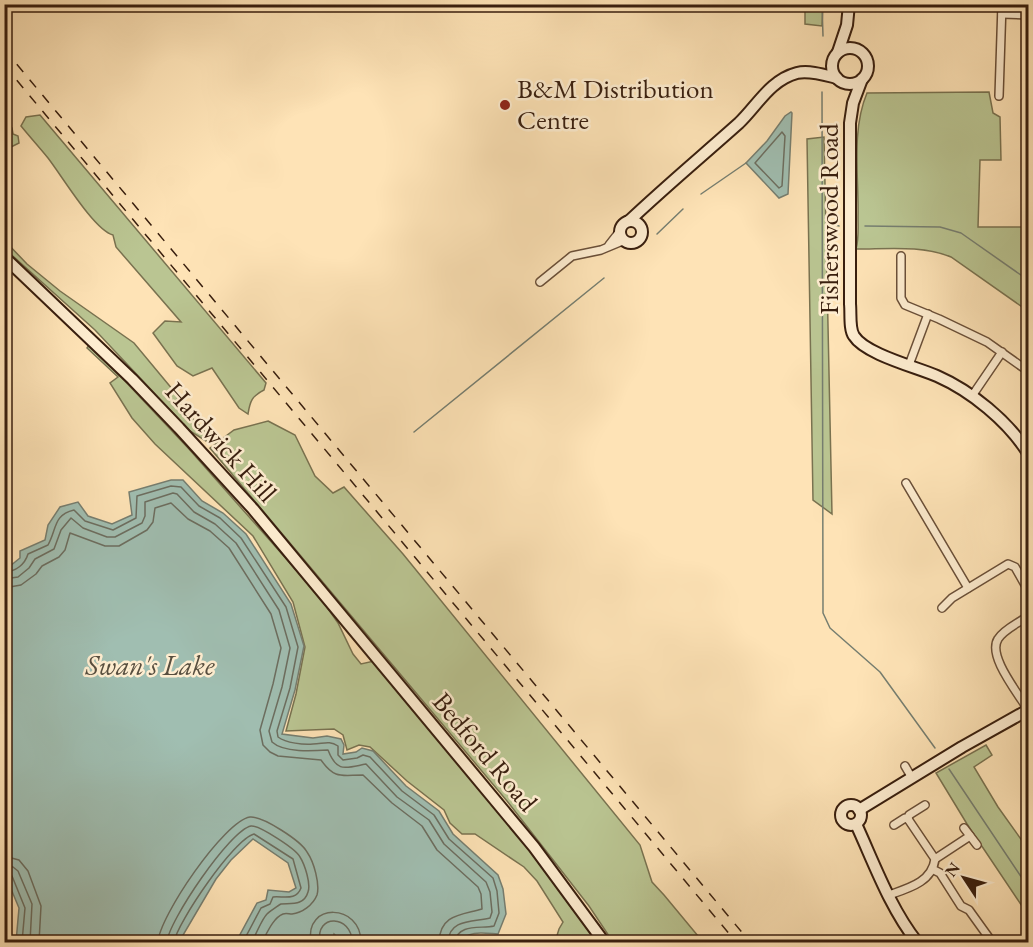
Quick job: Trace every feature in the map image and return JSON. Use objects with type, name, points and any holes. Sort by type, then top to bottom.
[{"type":"street","points":[[849,4],[847,25],[833,72],[849,89],[853,103]]},
{"type":"street","points":[[999,96],[1002,4]]},
{"type":"street","points":[[1002,14],[1029,15]]},
{"type":"street","points":[[847,25],[858,50],[868,61],[868,71],[853,103]]},
{"type":"street","points":[[806,72],[836,57],[848,48],[858,50]]},
{"type":"street","points":[[623,236],[623,224],[630,221],[653,197],[740,122],[770,88],[783,79],[806,72],[854,84],[862,80]]},
{"type":"street","name":"Fisherswood Road","points":[[853,103],[850,123],[852,334],[863,346],[939,377],[972,396],[993,412],[1029,453]]},
{"type":"street","points":[[623,236],[632,243],[638,240],[642,234],[646,206]]},
{"type":"street","points":[[630,221],[642,227]]},
{"type":"street","points":[[540,282],[572,256],[608,247],[623,236]]},
{"type":"street","points":[[901,256],[901,298],[905,305],[987,342],[1029,371]]},
{"type":"street","name":"Hardwick Hill","points":[[4,257],[76,324],[179,428],[253,509],[326,596]]},
{"type":"street","points":[[909,365],[928,314]]},
{"type":"street","points":[[972,396],[1002,352]]},
{"type":"street","points":[[906,483],[968,588]]},
{"type":"street","points":[[942,608],[952,597],[1008,564],[1015,567],[1029,590]]},
{"type":"street","name":"Bedford Road","points":[[326,596],[534,846],[604,942]]},
{"type":"street","points":[[859,810],[1027,708],[997,658],[995,648],[1002,633],[1029,616]]},
{"type":"street","points":[[905,766],[912,778]]},
{"type":"street","points":[[849,805],[859,810],[861,816],[856,824],[845,823],[842,818],[841,813],[849,805]]},
{"type":"street","points":[[908,819],[909,815],[925,805]]},
{"type":"street","points":[[894,825],[908,819]]},
{"type":"street","points":[[889,895],[905,891],[934,870],[935,859],[908,819]]},
{"type":"street","points":[[856,824],[907,930],[917,942]]},
{"type":"street","points":[[964,828],[977,845]]},
{"type":"street","points":[[935,859],[970,836]]},
{"type":"street","points":[[934,870],[940,873],[961,906],[969,910],[992,942]]},
{"type":"green space","points":[[805,5],[823,5],[822,26],[805,24]]},
{"type":"green space","points":[[989,92],[993,113],[1000,117],[1001,160],[980,160],[978,227],[1028,227],[1028,311],[951,257],[940,253],[917,249],[856,249],[858,241],[857,138],[867,93]]},
{"type":"green space","points":[[40,115],[266,383],[264,390],[252,399],[248,414],[239,408],[212,368],[193,376],[177,366],[153,333],[165,321],[181,322],[116,247],[113,235],[105,231],[88,213],[48,158],[21,126],[26,117]]},
{"type":"green space","points":[[5,126],[12,128],[13,134],[18,136],[19,143],[5,150]]},
{"type":"green space","points":[[824,137],[832,514],[813,500],[807,139]]},
{"type":"green space","points":[[5,241],[27,264],[60,291],[134,343],[178,396],[177,401],[207,434],[206,441],[190,431],[95,330],[5,249]]},
{"type":"green space","points":[[90,344],[189,449],[320,597],[361,664],[374,661],[527,843],[598,942],[555,942],[563,922],[537,881],[524,867],[475,834],[462,834],[450,823],[444,810],[407,781],[370,747],[359,745],[347,750],[343,735],[334,729],[286,731],[305,647],[293,602],[253,536],[155,444],[132,418],[110,383],[118,377],[87,348]]},
{"type":"green space","points":[[268,421],[295,435],[315,476],[333,493],[344,487],[403,554],[640,845],[652,882],[703,942],[613,942],[589,906],[507,801],[210,448],[234,430]]},
{"type":"green space","points":[[986,745],[992,755],[974,767],[998,807],[1028,849],[1028,915],[936,773]]},
{"type":"water","points":[[791,112],[788,194],[779,198],[746,163],[767,141],[785,116]]},
{"type":"water","name":"Swan's Lake","points":[[171,480],[183,480],[202,501],[223,513],[246,534],[291,604],[304,646],[295,690],[282,734],[313,738],[327,736],[341,739],[344,745],[343,754],[356,752],[362,748],[373,751],[406,786],[439,811],[453,834],[498,875],[503,889],[506,914],[498,934],[472,934],[459,942],[338,942],[339,939],[334,934],[332,942],[236,942],[257,903],[266,900],[268,890],[289,892],[296,888],[288,863],[253,839],[231,860],[216,879],[179,942],[16,942],[19,908],[4,872],[5,566],[10,566],[20,558],[20,551],[45,540],[48,525],[60,507],[78,502],[88,516],[112,524],[132,515],[129,492]]},
{"type":"waterway","points":[[822,4],[823,36]]},
{"type":"waterway","points":[[822,92],[823,613],[830,628],[880,672],[935,748]]},
{"type":"waterway","points":[[701,194],[746,163]]},
{"type":"waterway","points":[[657,234],[683,209]]},
{"type":"waterway","points":[[825,218],[831,224],[839,226]]},
{"type":"waterway","points":[[865,226],[940,227],[961,233],[1028,280]]},
{"type":"waterway","points":[[414,432],[604,278]]},
{"type":"waterway","points":[[949,769],[1028,887]]},
{"type":"railway","points":[[4,49],[750,942]]},
{"type":"railway","points":[[4,65],[736,942]]},
{"type":"place","name":"B&M Distribution Centre","points":[[505,105]]}]
